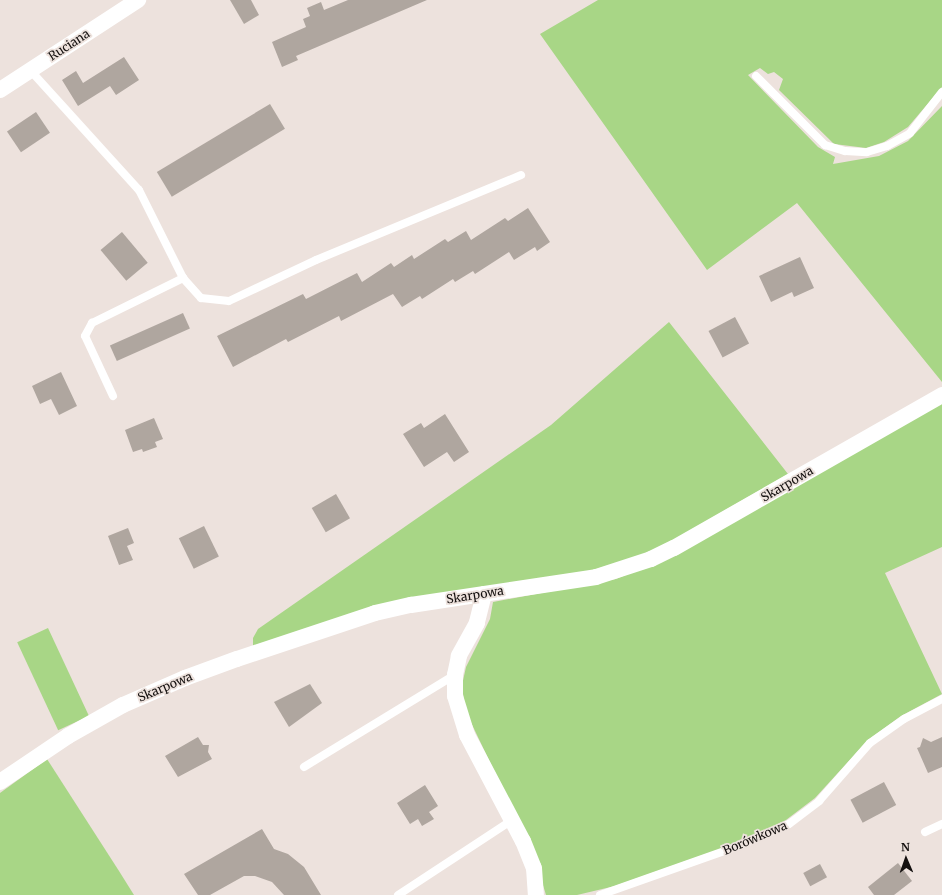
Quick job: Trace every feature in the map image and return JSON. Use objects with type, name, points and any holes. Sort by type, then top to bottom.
[{"type":"street","name":"Ruciana","points":[[0,90],[138,0]]},
{"type":"street","name":"Skarpowa","points":[[0,782],[62,740],[104,715],[185,678],[375,614],[411,605],[596,576],[650,559],[674,548],[942,395]]},
{"type":"street","points":[[484,594],[477,623],[459,656],[455,675],[455,696],[459,715],[512,820],[534,868],[536,895]]},
{"type":"lane","points":[[30,70],[139,190],[183,278],[201,298],[229,301],[316,260],[522,175]]},
{"type":"lane","points":[[756,76],[825,145],[846,151],[866,152],[887,146],[910,133],[942,92]]},
{"type":"lane","points":[[113,396],[85,336],[92,324],[183,278]]},
{"type":"lane","points":[[304,767],[455,675]]},
{"type":"lane","name":"Borówkowa","points":[[600,895],[734,848],[789,824],[819,801],[870,743],[904,719],[942,699]]},
{"type":"lane","points":[[398,895],[512,820]]},
{"type":"lane","points":[[925,832],[942,824]]},
{"type":"green space","points":[[598,0],[942,0],[942,87],[908,127],[884,142],[866,148],[834,144],[779,90],[783,79],[774,72],[768,74],[760,68],[748,75],[818,147],[835,157],[833,164],[879,156],[908,141],[942,106],[942,382],[797,203],[707,270],[540,34]]},
{"type":"green space","points":[[669,322],[788,474],[654,551],[597,569],[253,648],[253,638],[258,629],[551,425]]},
{"type":"green space","points":[[942,403],[942,547],[885,573],[942,694],[901,716],[868,740],[815,798],[786,820],[740,842],[615,886],[577,895],[546,895],[533,852],[465,710],[462,685],[466,667],[490,619],[493,602],[616,579],[674,555]]},
{"type":"green space","points":[[48,628],[89,716],[58,730],[17,642]]},
{"type":"green space","points":[[47,759],[134,895],[0,895],[0,793]]},
{"type":"building","points":[[230,0],[251,0],[259,15],[244,24]]},
{"type":"building","points":[[348,0],[427,0],[296,56],[298,60],[282,67],[272,42],[306,27],[303,19],[310,16],[307,8],[321,2],[324,10]]},
{"type":"building","points":[[124,57],[139,80],[116,95],[110,86],[78,106],[62,80],[76,71],[83,83]]},
{"type":"building","points":[[270,104],[285,129],[172,197],[157,172]]},
{"type":"building","points":[[36,112],[50,133],[21,152],[7,132]]},
{"type":"building","points":[[528,208],[550,242],[537,251],[535,247],[514,260],[509,252],[475,274],[473,271],[455,282],[453,279],[422,299],[420,296],[402,307],[393,294],[341,321],[339,316],[288,342],[286,339],[233,367],[217,336],[303,294],[306,299],[357,273],[362,282],[391,263],[394,267],[412,255],[414,259],[445,239],[448,242],[466,231],[471,240],[505,218],[508,221]]},
{"type":"building","points":[[122,232],[148,263],[126,281],[101,250]]},
{"type":"building","points":[[800,257],[814,288],[794,297],[792,292],[771,302],[759,276]]},
{"type":"building","points":[[183,313],[190,329],[117,361],[110,346]]},
{"type":"building","points":[[735,317],[749,343],[723,358],[709,331]]},
{"type":"building","points":[[61,372],[77,406],[59,415],[51,399],[40,404],[32,386]]},
{"type":"building","points":[[445,414],[469,452],[454,462],[447,452],[424,467],[403,434],[421,423],[424,428]]},
{"type":"building","points":[[154,418],[163,439],[155,442],[157,447],[143,452],[142,449],[133,452],[125,430]]},
{"type":"building","points":[[336,494],[350,518],[326,532],[312,508]]},
{"type":"building","points":[[204,526],[219,557],[194,569],[179,538]]},
{"type":"building","points":[[128,528],[134,543],[127,546],[133,560],[119,565],[108,536]]},
{"type":"building","points":[[310,684],[322,703],[289,727],[274,702]]},
{"type":"building","points":[[198,737],[203,745],[209,745],[208,752],[212,759],[178,777],[165,756]]},
{"type":"building","points":[[942,737],[942,767],[928,773],[917,748],[920,747],[923,738],[931,742]]},
{"type":"building","points":[[884,782],[896,805],[863,823],[850,800]]},
{"type":"building","points":[[425,785],[438,806],[429,812],[434,819],[422,826],[418,819],[410,824],[397,803]]},
{"type":"building","points":[[262,829],[274,849],[288,854],[304,867],[321,895],[284,895],[272,882],[255,876],[244,876],[210,895],[198,895],[184,874]]},
{"type":"building","points":[[898,863],[912,881],[894,895],[874,895],[868,887]]},
{"type":"building","points":[[820,864],[827,877],[810,886],[803,873]]}]
